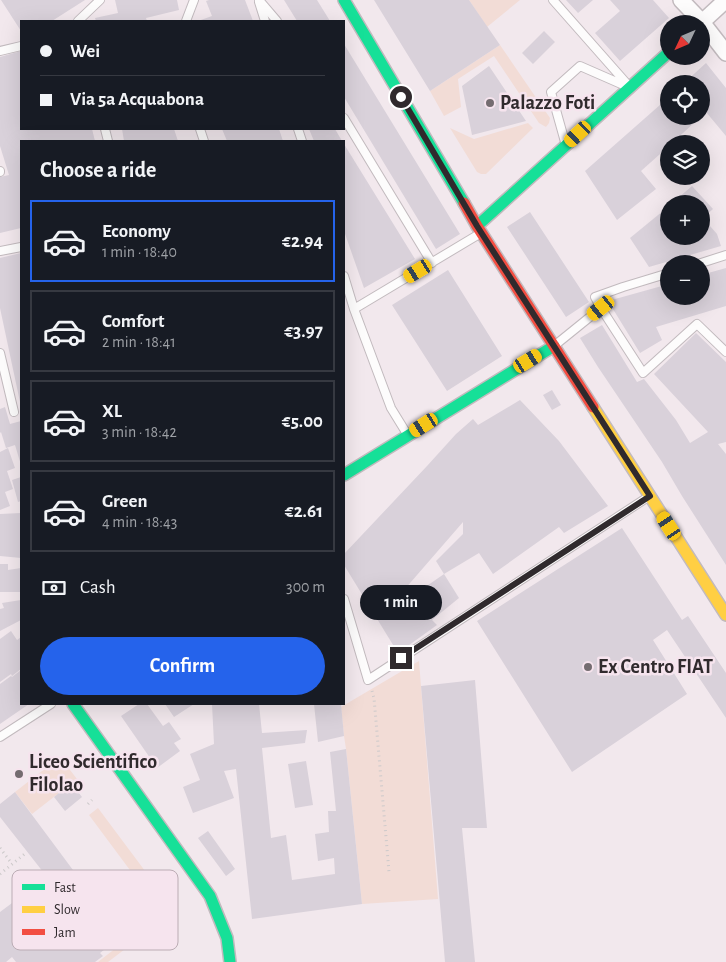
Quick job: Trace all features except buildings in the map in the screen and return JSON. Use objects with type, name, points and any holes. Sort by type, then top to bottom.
[{"type":"street","points":[[344,0],[480,229],[726,616]]},
{"type":"street","points":[[682,0],[694,15]]},
{"type":"street","points":[[710,15],[726,0]]},
{"type":"street","points":[[710,34],[726,54]]},
{"type":"street","points":[[480,229],[566,146],[660,60]]},
{"type":"street","points":[[345,474],[554,346]]},
{"type":"street","points":[[74,705],[210,896],[227,938],[230,962]]},
{"type":"lane","points":[[79,20],[100,0]]},
{"type":"lane","points":[[186,20],[194,0]]},
{"type":"lane","points":[[259,0],[265,20]]},
{"type":"lane","points":[[259,0],[276,20]]},
{"type":"lane","points":[[553,0],[630,87]]},
{"type":"lane","points":[[0,51],[20,46]]},
{"type":"lane","points":[[566,146],[551,92],[580,66],[630,87]]},
{"type":"lane","points":[[345,120],[432,263]]},
{"type":"lane","points":[[354,309],[432,263],[480,229]]},
{"type":"lane","points":[[0,251],[20,247]]},
{"type":"lane","points":[[710,260],[726,255]]},
{"type":"lane","points":[[660,276],[595,297],[643,373],[697,324],[726,352]]},
{"type":"lane","points":[[345,279],[354,309],[391,408],[408,435]]},
{"type":"lane","points":[[554,346],[601,308]]},
{"type":"lane","points":[[0,354],[14,412]]},
{"type":"lane","points":[[345,602],[368,680],[650,496]]},
{"type":"lane","points":[[0,737],[49,705]]},
{"type":"path","points":[[368,680],[374,698],[389,872]]},
{"type":"path","points":[[88,804],[92,800]]},
{"type":"path","points":[[0,848],[12,864]]},
{"type":"path","points":[[0,874],[27,852]]},
{"type":"shaded area","points":[[469,0],[520,0],[487,27]]},
{"type":"shaded area","points":[[500,45],[550,118],[546,127],[539,123],[494,56],[458,79],[461,107],[444,116],[430,91]]},
{"type":"shaded area","points":[[528,123],[533,128],[486,174],[477,172],[450,128],[474,139]]},
{"type":"shaded area","points":[[419,661],[438,899],[362,904],[341,707]]},
{"type":"shaded area","points":[[60,757],[77,779],[32,814],[15,792]]},
{"type":"shaded area","points":[[98,808],[144,870],[130,870],[89,815]]},
{"type":"shaded area","points":[[113,950],[124,950],[108,962],[98,962]]},
{"type":"traffic: fast","points":[[344,0],[464,203]]},
{"type":"traffic: fast","points":[[477,226],[660,60]]},
{"type":"traffic: fast","points":[[345,474],[554,346]]},
{"type":"traffic: fast","points":[[74,705],[210,896],[227,938],[230,962]]},
{"type":"traffic: slow","points":[[593,407],[726,615]]},
{"type":"traffic: jam","points":[[464,203],[593,407]]},
{"type":"place","name":"Palazzo Foti","points":[[490,103]]},
{"type":"place","name":"Ex Centro FIAT","points":[[588,667]]},
{"type":"place","name":"Liceo Scientifico Filolao","points":[[19,774]]},
{"type":"route","points":[[401,97],[477,226],[650,496],[401,658]]}]
